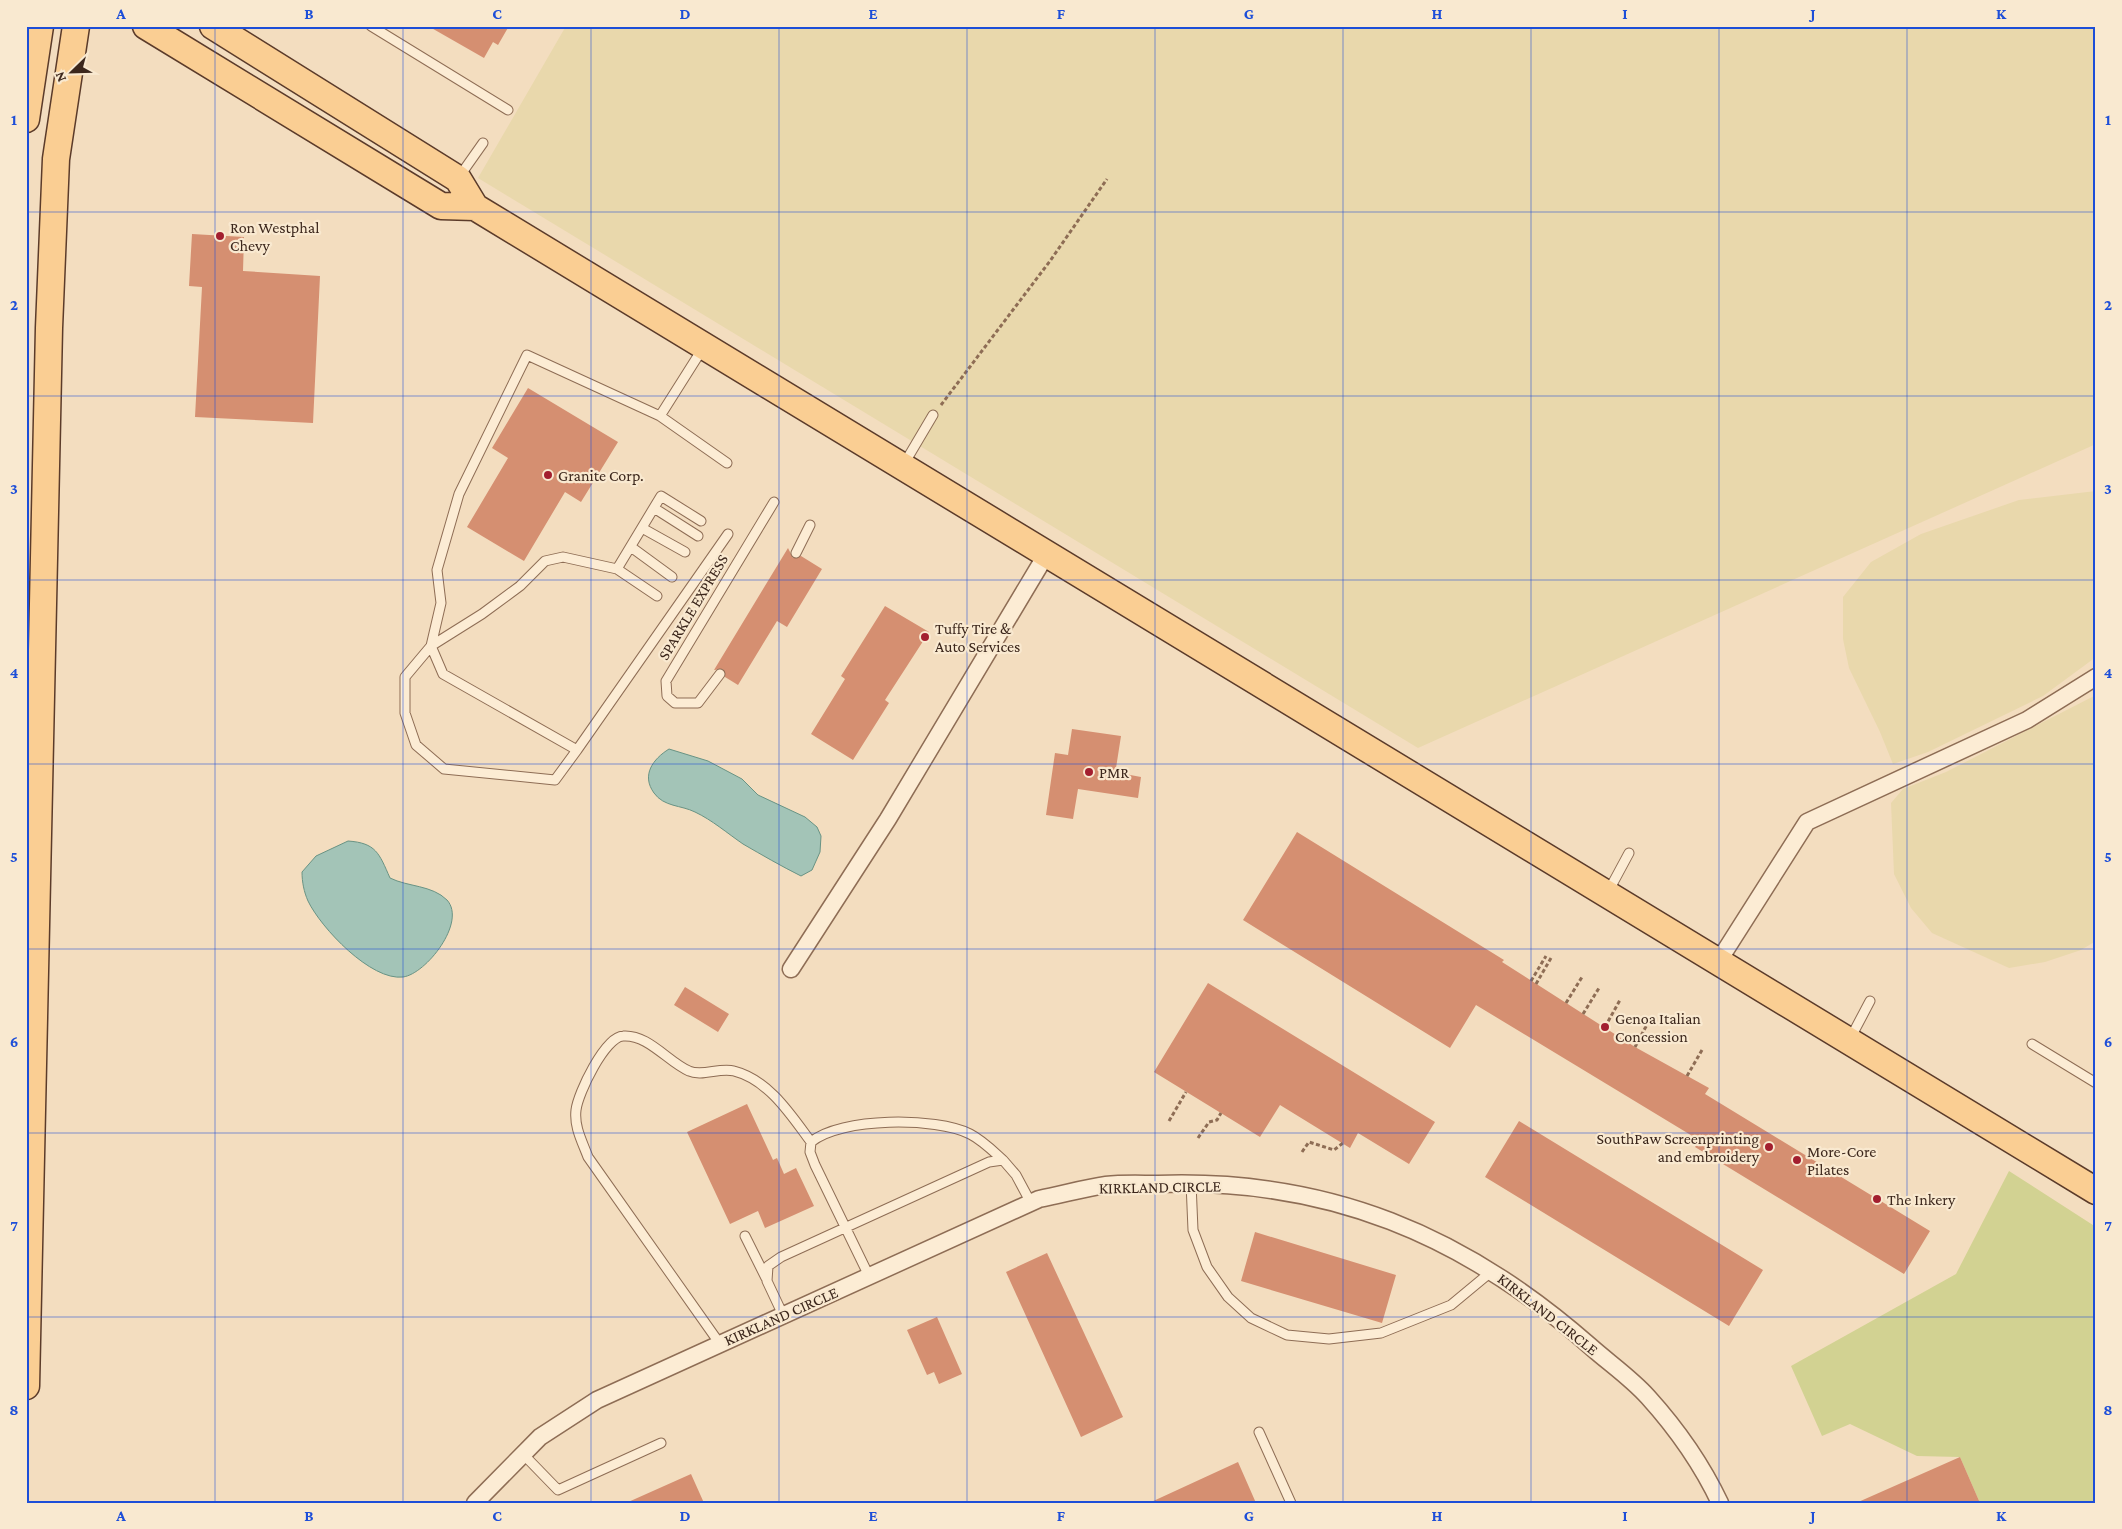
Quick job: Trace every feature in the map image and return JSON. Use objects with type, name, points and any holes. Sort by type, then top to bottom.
[{"type":"main road","points":[[26,119],[28,85],[40,26]]},
{"type":"main road","points":[[26,1386],[49,328],[56,159],[76,26]]},
{"type":"main road","points":[[146,26],[441,206],[475,207]]},
{"type":"main road","points":[[213,26],[458,179],[475,207],[1849,1042],[2089,1183]]},
{"type":"street","points":[[792,969],[888,819],[1046,555]]},
{"type":"street","points":[[1718,962],[1806,822],[2027,720],[2096,677]]},
{"type":"street","name":"KIRKLAND CIRCLE","points":[[476,1502],[540,1437],[597,1400],[1031,1203],[1105,1185],[1191,1182],[1270,1188],[1343,1204],[1414,1230],[1492,1271],[1576,1334],[1648,1396],[1697,1462],[1720,1503]]},
{"type":"lane","points":[[372,26],[508,110]]},
{"type":"lane","points":[[458,179],[483,143]]},
{"type":"lane","points":[[660,416],[704,346]]},
{"type":"lane","points":[[577,750],[443,674],[431,646],[441,603],[437,570],[459,494],[527,355],[660,416],[727,463]]},
{"type":"lane","points":[[902,466],[933,415]]},
{"type":"lane","points":[[617,569],[661,496],[701,521]]},
{"type":"lane","name":"SPARKLE EXPRESS","points":[[720,674],[698,703],[675,703],[667,696],[666,681],[774,502]]},
{"type":"lane","points":[[654,508],[698,536]]},
{"type":"lane","points":[[796,553],[810,525]]},
{"type":"lane","points":[[642,528],[685,552]]},
{"type":"lane","points":[[657,596],[617,569],[563,557],[545,561],[520,586],[431,646],[405,677],[405,713],[416,745],[444,769],[555,780],[728,534]]},
{"type":"lane","points":[[630,547],[672,577]]},
{"type":"lane","points":[[1606,894],[1629,853]]},
{"type":"lane","points":[[1849,1042],[1870,1001]]},
{"type":"lane","points":[[720,1344],[588,1157],[577,1131],[576,1109],[585,1081],[613,1041],[621,1036],[631,1036],[647,1043],[692,1073],[734,1071],[755,1080],[781,1102],[811,1142],[810,1152],[815,1165],[869,1276]]},
{"type":"lane","points":[[2032,1044],[2096,1083]]},
{"type":"lane","points":[[811,1142],[819,1135],[859,1125],[920,1123],[949,1127],[970,1134],[1003,1160],[1016,1175],[1031,1203]]},
{"type":"lane","points":[[767,1281],[768,1266],[781,1257],[989,1162],[1003,1160]]},
{"type":"lane","points":[[1191,1182],[1193,1230],[1207,1267],[1228,1297],[1251,1318],[1287,1336],[1329,1339],[1381,1333],[1451,1305],[1492,1271]]},
{"type":"lane","points":[[745,1236],[783,1315]]},
{"type":"lane","points":[[1259,1432],[1291,1503]]},
{"type":"lane","points":[[523,1454],[558,1490],[661,1443]]},
{"type":"path","points":[[933,415],[1050,261],[1107,179]]},
{"type":"path","points":[[1531,981],[1546,956]]},
{"type":"path","points":[[1536,984],[1551,958]]},
{"type":"path","points":[[1566,1003],[1582,977]]},
{"type":"path","points":[[1583,1014],[1599,988]]},
{"type":"path","points":[[1604,1027],[1620,1000]]},
{"type":"path","points":[[1635,1047],[1650,1019]]},
{"type":"path","points":[[1687,1076],[1702,1050]]},
{"type":"path","points":[[1169,1121],[1186,1092]]},
{"type":"path","points":[[1198,1138],[1209,1122],[1217,1120],[1221,1113]]},
{"type":"path","points":[[1302,1152],[1309,1142],[1334,1150],[1343,1143]]},
{"type":"shaded area","points":[[566,26],[2096,26],[2096,444],[1418,748],[478,178]]},
{"type":"shaded area","points":[[2096,491],[2096,657],[2043,696],[1928,752],[1893,764],[1880,732],[1849,668],[1843,639],[1843,597],[1871,562],[1921,534],[2019,500]]},
{"type":"shaded area","points":[[2096,695],[2096,941],[2081,950],[2045,962],[2009,968],[1932,933],[1911,908],[1894,874],[1891,803],[1903,789],[1946,772]]},
{"type":"shaded area","points":[[669,749],[708,761],[742,779],[758,795],[805,817],[817,827],[821,836],[820,852],[812,870],[801,876],[743,844],[701,815],[658,798],[650,786],[649,774],[658,758]]},
{"type":"shaded area","points":[[348,841],[371,847],[383,862],[390,878],[441,895],[447,900],[452,910],[452,921],[441,946],[422,967],[412,974],[403,977],[390,976],[376,971],[362,962],[335,938],[308,901],[303,887],[302,872],[316,856]]},
{"type":"green space","points":[[2009,1171],[2096,1227],[2096,1503],[1980,1503],[1960,1457],[1917,1456],[1850,1424],[1822,1436],[1791,1366],[1956,1274]]},
{"type":"building","points":[[428,26],[509,26],[498,45],[493,42],[484,58]]},
{"type":"building","points":[[192,234],[244,237],[243,271],[320,276],[313,423],[195,417],[202,287],[189,286]]},
{"type":"building","name":"Granite Corp.","points":[[528,388],[618,442],[581,502],[565,492],[524,561],[467,527],[508,458],[492,448]]},
{"type":"building","points":[[788,548],[793,558],[801,556],[822,569],[787,627],[777,621],[738,685],[725,677],[723,669],[714,670]]},
{"type":"building","points":[[885,606],[929,632],[885,700],[889,703],[853,760],[811,734],[845,679],[841,676]]},
{"type":"building","name":"PMR","points":[[1072,729],[1121,736],[1116,768],[1126,769],[1125,774],[1141,777],[1138,798],[1078,789],[1073,819],[1046,815],[1055,753],[1068,755]]},
{"type":"building","points":[[1297,832],[1504,960],[1502,962],[1635,1047],[1709,1088],[1705,1094],[1930,1231],[1904,1274],[1695,1147],[1699,1140],[1476,1005],[1450,1048],[1243,920]]},
{"type":"building","points":[[1208,983],[1435,1122],[1409,1164],[1358,1133],[1350,1148],[1280,1105],[1260,1137],[1154,1072]]},
{"type":"building","points":[[685,987],[729,1014],[718,1032],[674,1005]]},
{"type":"building","points":[[747,1104],[773,1160],[777,1158],[784,1174],[796,1168],[814,1206],[765,1228],[758,1211],[730,1224],[687,1132]]},
{"type":"building","points":[[1519,1121],[1763,1270],[1729,1326],[1485,1177]]},
{"type":"building","points":[[1255,1232],[1396,1275],[1382,1323],[1241,1281]]},
{"type":"building","points":[[1047,1253],[1123,1417],[1081,1437],[1006,1272]]},
{"type":"building","points":[[937,1317],[962,1374],[939,1384],[934,1372],[927,1375],[907,1330]]},
{"type":"building","points":[[1960,1457],[1980,1503],[1856,1503]]},
{"type":"building","points":[[1238,1462],[1256,1503],[1149,1503]]},
{"type":"building","points":[[691,1474],[704,1503],[626,1503]]},
{"type":"place","name":"Ron Westphal Chevy","points":[[220,236]]},
{"type":"place","name":"Granite Corp.","points":[[548,475]]},
{"type":"place","name":"Tuffy Tire & Auto Services","points":[[925,637]]},
{"type":"place","name":"PMR","points":[[1089,772]]},
{"type":"place","name":"Genoa Italian Concession","points":[[1605,1027]]},
{"type":"place","name":"SouthPaw Screenprinting and embroidery","points":[[1769,1147]]},
{"type":"place","name":"More-Core Pilates","points":[[1797,1160]]},
{"type":"place","name":"The Inkery","points":[[1877,1199]]}]
